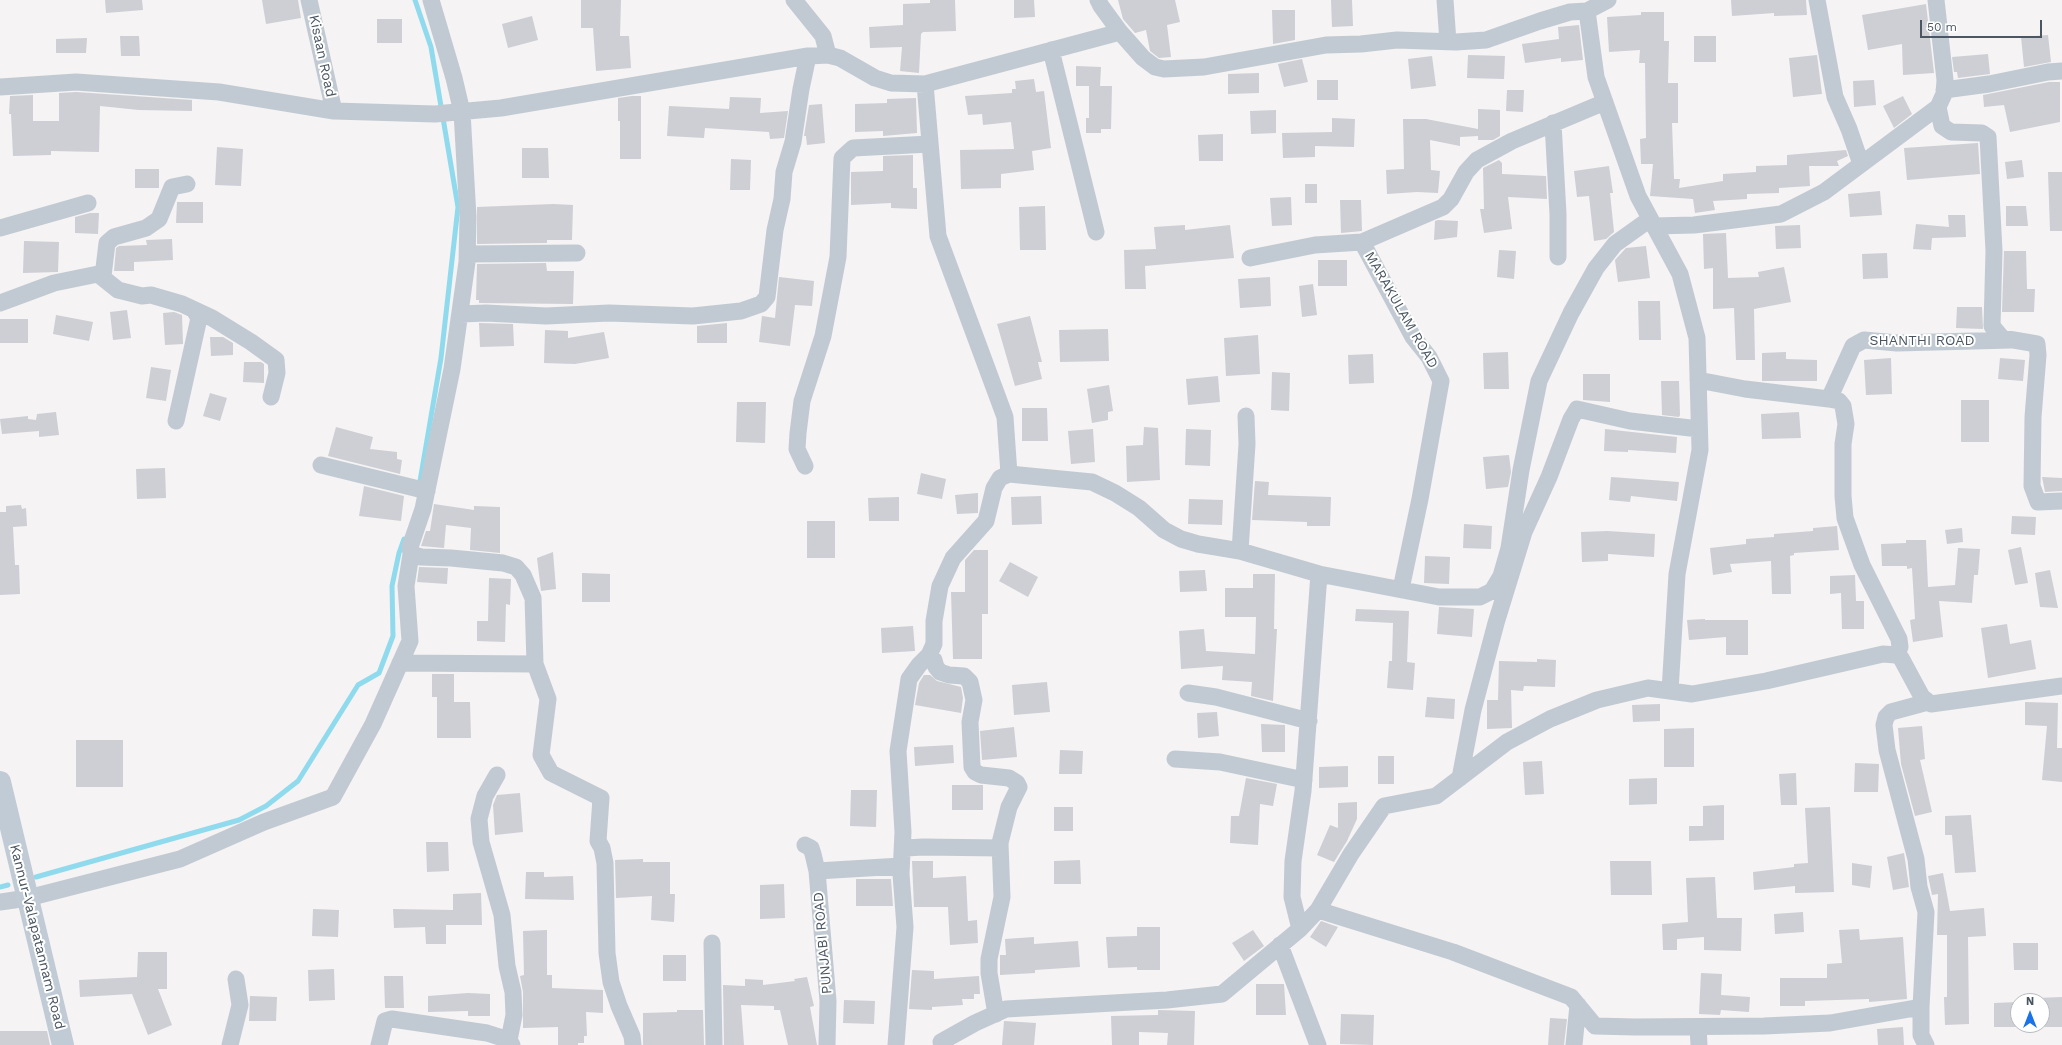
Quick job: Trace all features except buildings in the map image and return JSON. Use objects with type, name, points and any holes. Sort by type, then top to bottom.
[{"type":"main road","name":"Kannur-Valapatannam Road","points":[[0,782],[63,1045]]},
{"type":"street","name":"Kisaan Road","points":[[309,0],[334,111]]},
{"type":"street","points":[[0,902],[28,898],[180,859],[264,822],[333,796],[373,724],[410,641],[406,586],[412,554],[410,547],[420,489],[452,369],[461,314],[468,254],[468,217],[459,112],[454,78],[431,0]]},
{"type":"street","points":[[794,0],[822,36],[828,55]]},
{"type":"street","points":[[1098,0],[1120,32],[1143,58],[1155,67],[1164,69],[1204,67],[1326,45],[1361,44],[1396,40],[1448,42],[1486,40],[1570,12],[1587,11],[1608,0]]},
{"type":"street","points":[[1445,0],[1448,42]]},
{"type":"street","points":[[1817,0],[1835,97],[1861,164]]},
{"type":"street","points":[[1936,0],[1944,66],[1944,90],[1938,107],[1942,126],[1951,132],[1982,133],[1988,137],[1994,251],[1992,326],[2002,338],[2037,344],[2038,355],[2033,417],[2032,486],[2038,502],[2062,501]]},
{"type":"street","points":[[1587,11],[1596,77],[1638,196],[1680,274],[1697,338],[1700,450],[1677,574],[1670,691]]},
{"type":"street","points":[[0,87],[76,82],[203,91],[334,111],[435,114],[501,108],[808,56],[828,55],[840,58],[875,78],[891,83],[925,84],[1120,32]]},
{"type":"street","points":[[1051,50],[1096,232]]},
{"type":"street","points":[[461,314],[486,313],[546,316],[609,313],[693,316],[741,311],[761,304],[767,297],[776,230],[782,199],[784,172],[793,142],[801,89],[808,56]]},
{"type":"street","points":[[1944,90],[1989,84],[2048,72],[2062,71]]},
{"type":"street","points":[[925,84],[938,236],[1005,417],[1009,474]]},
{"type":"street","name":"MARAKULAM ROAD","points":[[1400,590],[1420,499],[1441,381],[1429,357],[1409,331],[1362,242],[1443,207],[1451,199],[1466,172],[1477,160],[1512,140],[1605,102]]},
{"type":"street","points":[[896,1045],[905,927],[902,859],[903,832],[898,751],[909,679],[919,664],[929,655],[934,644],[934,621],[940,586],[953,558],[986,521],[994,488],[1000,478],[1009,474],[1092,482],[1133,504],[1164,530],[1181,539],[1198,544],[1240,551],[1319,574],[1400,590],[1438,597],[1480,597],[1492,591],[1501,576],[1509,548],[1521,470],[1539,381],[1571,313],[1596,268],[1615,244],[1652,222],[1694,224],[1781,214],[1824,192],[1938,107]]},
{"type":"street","points":[[1553,123],[1558,214],[1558,257]]},
{"type":"street","points":[[805,466],[797,449],[798,433],[802,401],[812,376],[823,336],[838,257],[842,158],[853,148],[930,144]]},
{"type":"street","points":[[103,276],[106,243],[114,237],[146,228],[159,219],[172,187],[187,184]]},
{"type":"street","points":[[0,228],[88,203]]},
{"type":"street","points":[[1250,258],[1315,245],[1362,242]]},
{"type":"street","points":[[468,254],[577,253]]},
{"type":"street","points":[[0,303],[73,278],[98,274],[103,276],[118,290],[142,296],[152,295],[194,310],[251,342],[276,360],[277,373],[271,397]]},
{"type":"street","points":[[176,421],[199,318],[194,310]]},
{"type":"street","name":"SHANTHI ROAD","points":[[1829,399],[1853,346],[1864,340],[1897,343],[2014,340]]},
{"type":"street","points":[[1698,380],[1745,389],[1840,401],[1843,406],[1846,424],[1843,444],[1843,496],[1845,518],[1862,565],[1899,639],[1900,647],[1896,655]]},
{"type":"street","points":[[1460,778],[1473,710],[1494,630],[1524,532],[1577,409],[1630,421],[1699,429]]},
{"type":"street","points":[[1240,551],[1247,444],[1246,416]]},
{"type":"street","points":[[321,465],[420,489]]},
{"type":"street","points":[[412,554],[421,557],[451,558],[503,563],[516,566],[523,576],[533,598],[535,664],[548,699],[541,755],[551,773],[601,798],[598,841],[602,848],[605,864],[607,953],[611,982],[619,1006],[632,1036],[633,1045]]},
{"type":"street","points":[[1300,929],[1292,897],[1293,860],[1304,780],[1319,574]]},
{"type":"street","points":[[929,655],[934,660],[936,667],[940,672],[948,675],[964,676],[970,682],[974,700],[970,722],[972,767],[975,772],[981,775],[1009,778],[1017,782],[1019,787],[1005,821],[1000,848],[1002,897],[989,959],[989,973],[996,1014]]},
{"type":"street","points":[[937,1044],[975,1023],[1006,1009],[1167,1000],[1222,994],[1300,929],[1318,910],[1351,854],[1384,806],[1436,796],[1507,742],[1550,719],[1597,700],[1648,688],[1692,694],[1766,681],[1873,656],[1896,655],[1901,658],[1918,690],[1928,702]]},
{"type":"street","points":[[400,663],[535,664]]},
{"type":"street","points":[[1924,1043],[1921,1035],[1921,1007],[1926,912],[1919,887],[1916,859],[1887,750],[1884,725],[1886,717],[1890,712],[1928,702],[1936,704],[2062,686]]},
{"type":"street","points":[[1188,693],[1216,697],[1309,722]]},
{"type":"street","points":[[1175,759],[1220,762],[1304,780]]},
{"type":"street","points":[[379,1045],[385,1021],[392,1019],[487,1033],[510,1042],[514,1016],[513,992],[507,966],[502,915],[481,842],[479,819],[485,796],[497,775]]},
{"type":"street","name":"PUNJABI ROAD","points":[[805,845],[810,848],[813,854],[817,871],[828,1001],[827,1045]]},
{"type":"street","points":[[902,859],[906,848],[1000,848]]},
{"type":"street","points":[[817,871],[902,859]]},
{"type":"street","points":[[1318,910],[1453,952],[1571,997],[1595,1026],[1698,1027],[1830,1023],[1921,1007]]},
{"type":"street","points":[[712,943],[714,1045]]},
{"type":"street","points":[[1280,945],[1318,1045]]},
{"type":"street","points":[[230,1045],[240,1006],[236,979]]},
{"type":"street","points":[[1574,1045],[1578,1005]]},
{"type":"street","points":[[1698,1027],[1699,1045]]},
{"type":"waterway","points":[[415,0],[431,47],[458,207],[441,358],[419,487]]},
{"type":"waterway","points":[[36,877],[239,820],[266,806],[298,781],[358,685],[379,673],[393,636],[392,586],[399,553],[404,539]]},
{"type":"waterway","points":[[0,887],[8,885]]}]
